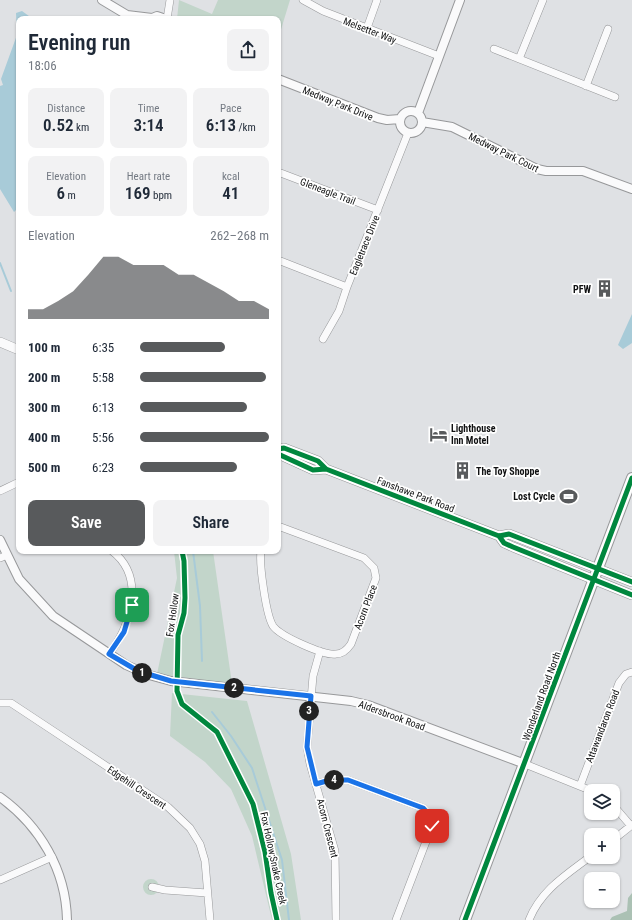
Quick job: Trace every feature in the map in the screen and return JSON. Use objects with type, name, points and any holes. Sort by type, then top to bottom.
[{"type":"main road","points":[[0,342],[16,349]]},
{"type":"main road","name":"Fanshawe Park Road","points":[[281,448],[284,448],[318,461],[326,469],[499,536],[509,534],[632,582]]},
{"type":"main road","name":"Fanshawe Park Road","points":[[281,455],[313,470],[326,469]]},
{"type":"main road","name":"Wonderland Road North","points":[[465,920],[632,478]]},
{"type":"main road","name":"Fanshawe Park Road","points":[[499,536],[504,543],[632,595]]},
{"type":"street","points":[[102,0],[129,16]]},
{"type":"street","name":"Melsetter Way","points":[[303,0],[318,9],[439,56]]},
{"type":"street","points":[[367,28],[377,0]]},
{"type":"street","points":[[418,113],[414,111],[405,112],[400,120],[401,128],[408,133],[417,132],[420,129],[422,122],[418,113],[460,0]]},
{"type":"street","points":[[519,59],[542,0]]},
{"type":"street","points":[[155,16],[170,1]]},
{"type":"street","points":[[167,16],[170,1]]},
{"type":"street","points":[[586,86],[608,29]]},
{"type":"street","points":[[494,49],[615,97]]},
{"type":"street","name":"Medway Park Drive","points":[[281,80],[378,118],[400,120]]},
{"type":"street","name":"Medway Park Court","points":[[422,122],[452,127],[537,169],[546,171],[583,171],[632,189]]},
{"type":"street","name":"Eagletrace Drive","points":[[281,261],[347,287],[408,133]]},
{"type":"street","name":"Gleneagle Trail","points":[[281,173],[378,210]]},
{"type":"street","points":[[324,339],[339,311],[347,287]]},
{"type":"street","points":[[0,491],[16,483]]},
{"type":"street","name":"Acorn Place","points":[[261,554],[260,564],[265,594],[274,627],[284,636],[328,654],[338,654],[346,650],[351,644],[376,578],[374,568],[364,558],[281,527]]},
{"type":"street","name":"Aldersbrook Road","points":[[0,540],[3,556],[19,579],[53,616],[109,654],[138,671],[171,681],[311,696],[351,701],[368,705],[584,788]]},
{"type":"street","points":[[109,654],[124,632],[132,605],[133,590],[126,566],[115,554]]},
{"type":"street","points":[[311,696],[313,676],[320,651]]},
{"type":"street","name":"Attawandaron Road","points":[[580,786],[619,682],[623,676],[632,672]]},
{"type":"street","name":"Acorn Crescent","points":[[311,696],[307,747],[335,851],[336,920]]},
{"type":"street","name":"Edgehill Crescent","points":[[0,703],[11,703],[178,815],[190,828],[200,844],[205,861],[210,920]]},
{"type":"street","name":"Acorn Crescent","points":[[316,784],[330,780],[348,780],[423,808],[430,816],[432,826],[396,920]]},
{"type":"street","points":[[0,797],[27,820],[40,836],[52,857],[61,880],[67,907],[67,920]]},
{"type":"street","points":[[620,813],[632,826],[620,835]]},
{"type":"street","points":[[0,880],[52,857]]},
{"type":"street","points":[[529,920],[536,905],[548,888],[584,861]]},
{"type":"street","points":[[152,887],[165,890],[207,893]]},
{"type":"green space","points":[[179,0],[212,14],[218,0],[290,0],[281,29],[281,16],[177,16]]},
{"type":"green space","points":[[174,554],[213,554],[232,684],[157,674],[177,578]]},
{"type":"green space","points":[[172,693],[247,701],[291,854],[301,920],[272,920],[252,836],[231,789],[205,762],[170,736]]},
{"type":"green space","points":[[151,879],[158,884],[159,887],[154,894],[151,895],[144,890],[143,887],[148,880]]},
{"type":"green space","points":[[632,893],[632,920],[610,920],[612,917],[627,911],[628,898]]},
{"type":"water","points":[[22,11],[29,16],[16,16],[16,13]]},
{"type":"water","points":[[16,38],[16,210],[14,212],[0,189],[0,86],[3,85],[1,79]]},
{"type":"water","points":[[632,314],[632,343],[623,349],[618,345]]},
{"type":"waterway","points":[[0,263],[11,291]]},
{"type":"waterway","points":[[193,554],[200,606],[202,661]]},
{"type":"waterway","points":[[212,712],[231,736],[252,768],[282,860],[289,920]]},
{"type":"cycle path","points":[[281,448],[284,448],[318,461],[326,469]]},
{"type":"cycle path","points":[[281,455],[313,470],[326,469],[499,536],[509,534],[632,582]]},
{"type":"cycle path","points":[[465,920],[632,478]]},
{"type":"cycle path","points":[[499,536],[504,543],[513,547],[632,595]]},
{"type":"cycle path","name":"Fox Hollow","points":[[183,554],[185,598],[184,613],[178,635],[177,691],[182,704],[217,732],[253,804],[265,852],[271,893],[277,920]]},
{"type":"place","name":"PFW","points":[[604,289]]},
{"type":"place","name":"Lighthouse Inn Motel","points":[[438,434]]},
{"type":"place","name":"The Toy Shoppe","points":[[463,471]]},
{"type":"place","name":"Lost Cycle","points":[[568,496]]},
{"type":"route","points":[[132,605],[124,632],[109,654],[138,671],[171,681],[311,696],[307,747],[316,784],[339,779],[356,782],[423,808],[430,816],[432,826]]}]
